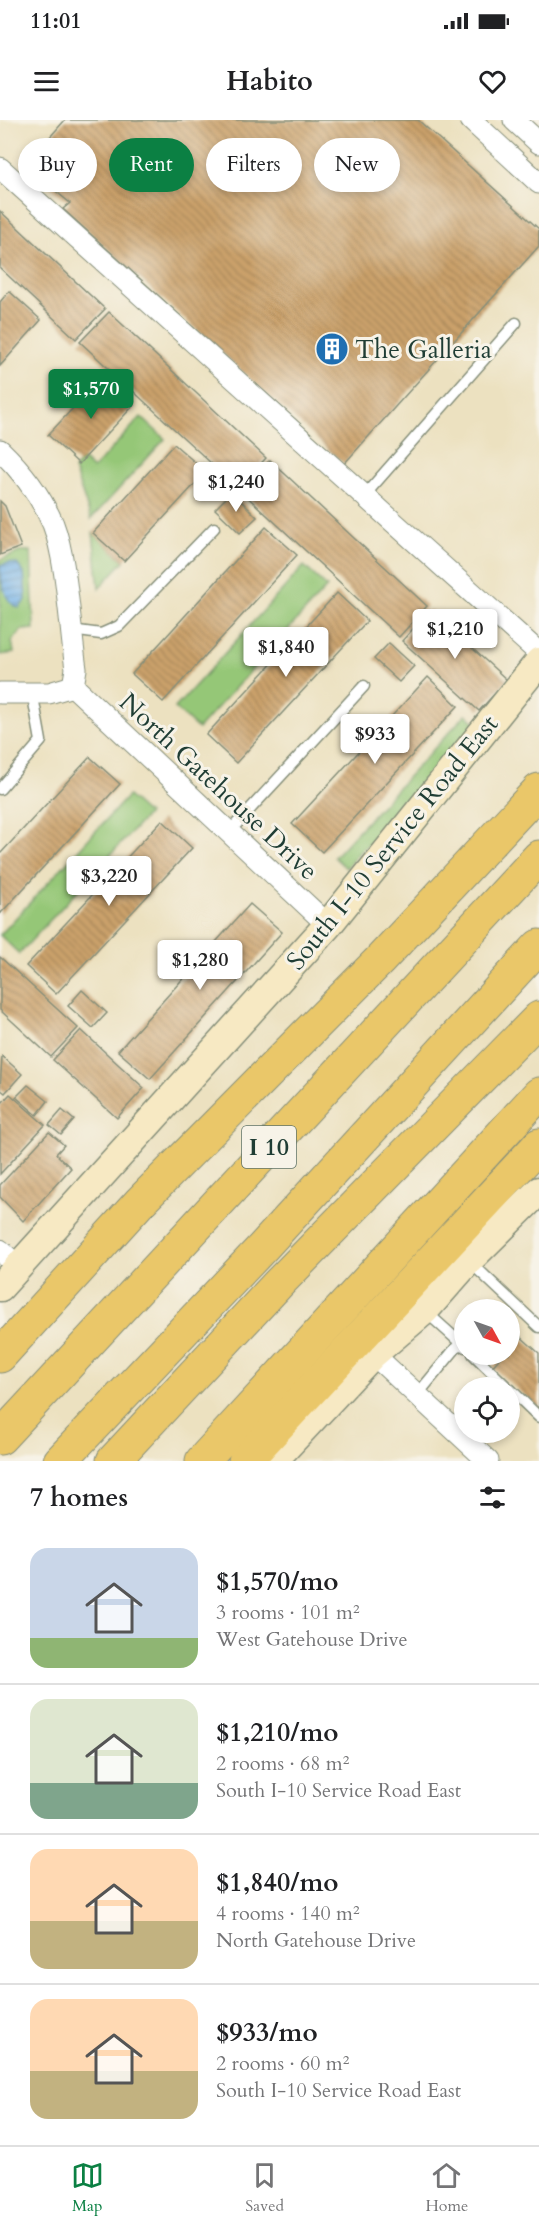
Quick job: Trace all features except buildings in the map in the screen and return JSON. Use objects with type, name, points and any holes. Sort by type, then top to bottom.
[{"type":"highway","points":[[0,1356],[141,1202],[379,961],[539,790]]},
{"type":"highway","name":"I 10","points":[[0,1438],[539,857]]},
{"type":"highway","points":[[60,1461],[263,1247],[539,946]]},
{"type":"highway","points":[[112,1461],[278,1284],[539,1018]]},
{"type":"highway","points":[[202,1461],[539,1094]]},
{"type":"highway","points":[[245,1461],[539,1145]]},
{"type":"street","points":[[471,120],[539,183]]},
{"type":"street","points":[[514,120],[539,143]]},
{"type":"street","points":[[0,168],[539,653]]},
{"type":"street","points":[[0,450],[23,472],[53,524],[60,554],[76,669],[73,686],[49,693],[32,691],[0,693]]},
{"type":"street","name":"South I-10 Service Road East","points":[[6,1268],[328,925],[539,662]]},
{"type":"street","name":"North Gatehouse Drive","points":[[73,686],[328,925]]},
{"type":"street","points":[[273,1461],[373,1354],[425,1310],[468,1260],[539,1191]]},
{"type":"street","points":[[373,1354],[488,1461]]},
{"type":"lane","points":[[364,496],[516,323]]},
{"type":"lane","points":[[70,630],[101,634],[119,626],[214,528]]},
{"type":"lane","points":[[228,833],[363,686]]},
{"type":"lane","points":[[0,789],[41,741],[32,691]]},
{"type":"lane","points":[[468,1260],[539,1327]]},
{"type":"lane","points":[[425,1310],[454,1337]]},
{"type":"lane","points":[[417,1395],[454,1355]]},
{"type":"lane","points":[[485,1365],[497,1377]]},
{"type":"lane","points":[[520,1399],[539,1417]]},
{"type":"green space","points":[[141,417],[165,439],[91,519],[74,469],[83,460],[93,469]]},
{"type":"green space","points":[[93,533],[124,561],[99,588]]},
{"type":"green space","points":[[22,551],[31,551],[34,629],[22,630],[12,641],[14,653],[0,655],[0,560]]},
{"type":"green space","points":[[304,566],[327,587],[198,729],[175,708]]},
{"type":"green space","points":[[466,714],[479,726],[390,832],[362,849],[346,868],[334,857]]},
{"type":"green space","points":[[128,796],[148,814],[19,954],[0,935]]},
{"type":"water","points":[[17,564],[24,573],[26,600],[19,608],[6,596],[2,583],[0,565]]},
{"type":"place","name":"The Galleria","points":[[332,349]]}]
